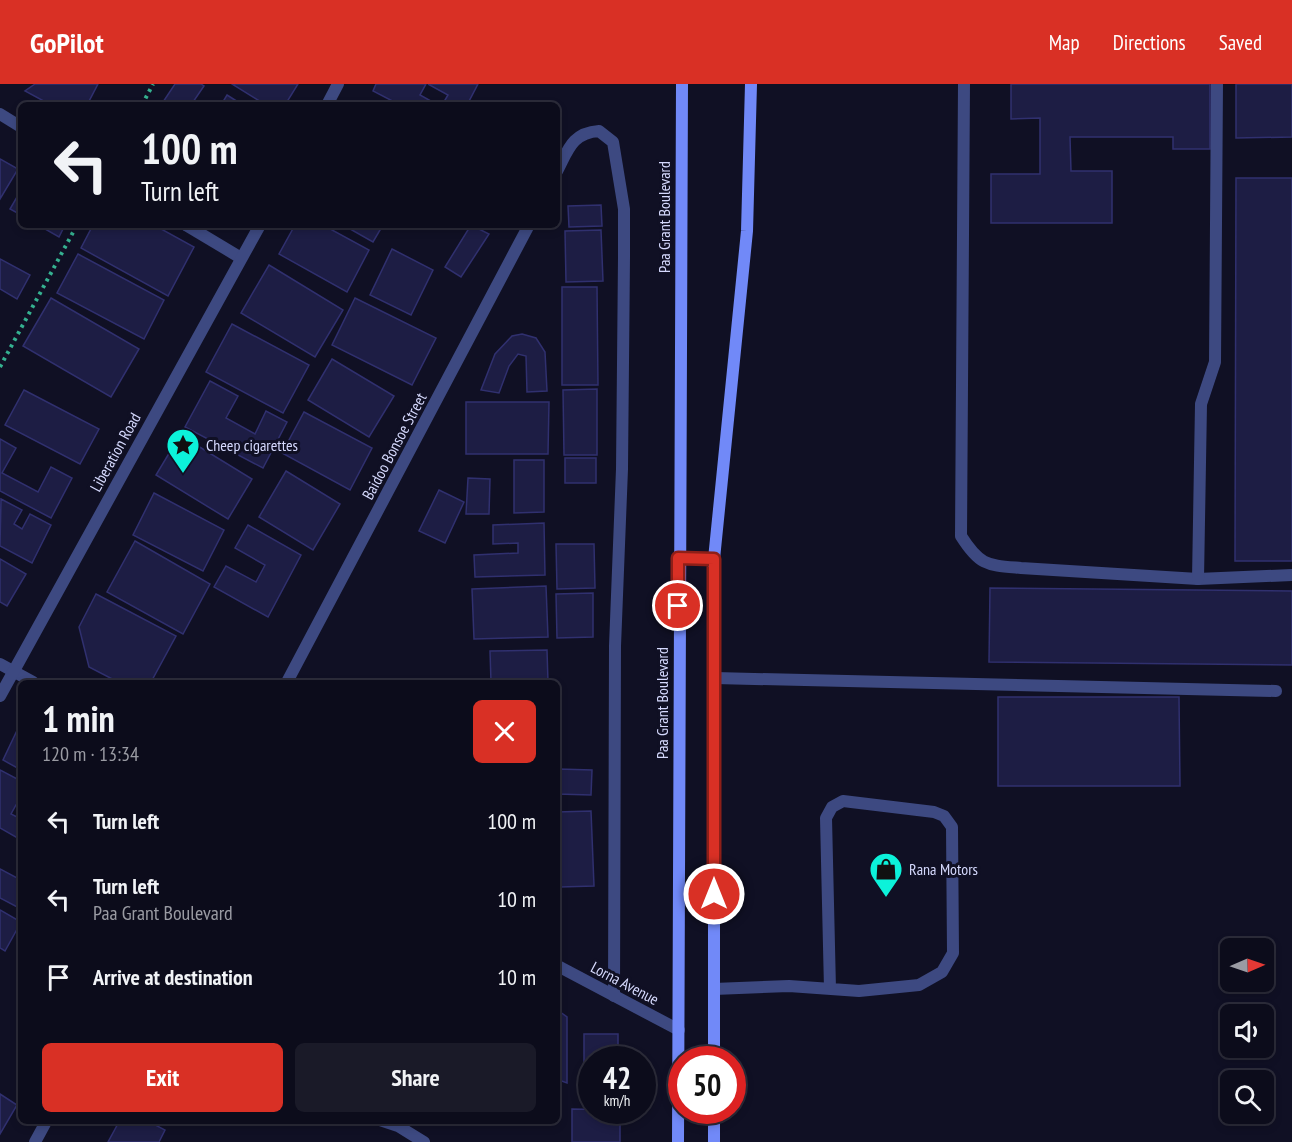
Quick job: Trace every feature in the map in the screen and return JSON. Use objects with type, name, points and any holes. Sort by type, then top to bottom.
[{"type":"main road","name":"Paa Grant Boulevard","points":[[678,1142],[678,558],[682,84]]},
{"type":"main road","points":[[714,1046],[714,559],[747,231],[751,84]]},
{"type":"main road","points":[[678,558],[714,559]]},
{"type":"main road","points":[[714,1124],[714,1142]]},
{"type":"street","points":[[329,102],[338,84]]},
{"type":"street","points":[[964,84],[961,536],[974,557],[994,566],[1198,579],[1292,574]]},
{"type":"street","points":[[1198,579],[1201,404],[1204,388],[1215,362],[1217,84]]},
{"type":"street","points":[[0,114],[18,125]]},
{"type":"street","points":[[560,165],[573,141],[585,132],[599,131],[613,142],[624,209],[622,469],[615,646],[614,996]]},
{"type":"street","points":[[191,228],[241,258]]},
{"type":"street","name":"Liberation Road","points":[[0,696],[258,228]]},
{"type":"street","name":"Baidoo Bonsoe Street","points":[[288,680],[527,228]]},
{"type":"street","points":[[0,664],[29,680]]},
{"type":"street","points":[[715,678],[1276,691]]},
{"type":"street","points":[[714,989],[789,986],[830,989],[859,991],[919,985],[942,972],[953,953],[952,827],[944,816],[934,812],[843,801],[832,807],[826,818],[830,989]]},
{"type":"street","name":"Lorna Avenue","points":[[560,967],[679,1030]]},
{"type":"street","points":[[35,1142],[45,1124]]},
{"type":"street","points":[[392,1124],[424,1142]]},
{"type":"path","points":[[144,102],[153,84]]},
{"type":"path","points":[[0,366],[75,228]]},
{"type":"building","points":[[35,84],[98,84],[89,102],[45,102],[25,91]]},
{"type":"building","points":[[175,84],[204,86],[193,102],[163,102]]},
{"type":"building","points":[[232,84],[298,84],[287,102],[261,102]]},
{"type":"building","points":[[376,84],[426,84],[420,95],[433,102],[394,102],[373,91]]},
{"type":"building","points":[[428,84],[478,84],[469,102],[444,102],[448,95]]},
{"type":"building","points":[[1011,84],[1210,84],[1210,149],[1173,149],[1173,137],[1070,137],[1071,171],[1112,171],[1112,223],[991,223],[991,174],[1040,174],[1040,118],[1011,119]]},
{"type":"building","points":[[1236,84],[1292,84],[1292,137],[1236,138]]},
{"type":"building","points":[[227,95],[238,102],[223,102]]},
{"type":"building","points":[[0,159],[18,169],[0,199]]},
{"type":"building","points":[[1236,178],[1292,178],[1292,561],[1235,561]]},
{"type":"building","points":[[18,195],[18,213],[10,209]]},
{"type":"building","points":[[601,205],[602,226],[569,227],[568,206]]},
{"type":"building","points":[[43,228],[64,228],[59,237]]},
{"type":"building","points":[[91,228],[159,228],[194,247],[168,296],[81,248]]},
{"type":"building","points":[[293,228],[329,228],[369,250],[347,292],[279,254]]},
{"type":"building","points":[[348,228],[381,228],[373,242]]},
{"type":"building","points":[[469,228],[477,228],[489,234],[461,277],[445,267]]},
{"type":"building","points":[[601,230],[603,281],[566,282],[565,231]]},
{"type":"building","points":[[392,249],[433,270],[411,315],[370,295]]},
{"type":"building","points":[[78,254],[164,300],[144,339],[57,293]]},
{"type":"building","points":[[0,259],[30,275],[17,299],[0,289]]},
{"type":"building","points":[[269,265],[343,310],[315,357],[241,313]]},
{"type":"building","points":[[562,287],[597,287],[598,385],[562,385]]},
{"type":"building","points":[[51,298],[139,349],[111,397],[23,346]]},
{"type":"building","points":[[355,298],[436,338],[412,385],[332,345]]},
{"type":"building","points":[[232,324],[309,365],[283,413],[206,372]]},
{"type":"building","points":[[522,334],[536,338],[545,352],[547,391],[527,392],[526,356],[518,354],[509,366],[499,393],[481,390],[495,354],[512,336]]},
{"type":"building","points":[[332,359],[394,396],[369,437],[308,400]]},
{"type":"building","points":[[210,381],[238,396],[226,418],[255,434],[266,411],[287,422],[263,468],[185,427]]},
{"type":"building","points":[[597,389],[597,455],[564,455],[563,390]]},
{"type":"building","points":[[24,390],[99,429],[80,464],[5,425]]},
{"type":"building","points":[[466,402],[549,402],[548,454],[466,454]]},
{"type":"building","points":[[304,412],[372,448],[350,490],[282,453]]},
{"type":"building","points":[[180,435],[252,479],[228,519],[156,475]]},
{"type":"building","points":[[0,439],[16,448],[2,473],[38,492],[51,467],[72,478],[51,518],[0,491]]},
{"type":"building","points":[[565,458],[596,458],[596,483],[565,483]]},
{"type":"building","points":[[514,460],[544,460],[544,512],[514,513]]},
{"type":"building","points":[[286,471],[340,504],[313,550],[259,517]]},
{"type":"building","points":[[468,478],[490,479],[489,514],[466,514]]},
{"type":"building","points":[[439,490],[464,502],[445,543],[419,531]]},
{"type":"building","points":[[154,493],[224,530],[203,571],[133,535]]},
{"type":"building","points":[[1,499],[22,510],[14,524],[22,529],[30,514],[51,525],[32,563],[0,546]]},
{"type":"building","points":[[544,523],[545,575],[475,577],[474,555],[518,553],[518,543],[493,544],[493,525]]},
{"type":"building","points":[[248,525],[301,555],[268,617],[214,587],[226,566],[256,582],[265,565],[235,548]]},
{"type":"building","points":[[135,541],[210,584],[183,634],[107,592]]},
{"type":"building","points":[[556,544],[594,544],[595,588],[557,589]]},
{"type":"building","points":[[0,559],[26,574],[7,606],[0,602]]},
{"type":"building","points":[[546,586],[548,637],[474,639],[472,589]]},
{"type":"building","points":[[990,588],[1292,591],[1292,665],[989,662]]},
{"type":"building","points":[[593,593],[593,637],[557,638],[556,594]]},
{"type":"building","points":[[96,594],[176,636],[152,680],[114,680],[89,667],[79,627]]},
{"type":"building","points":[[547,650],[548,680],[491,680],[490,651]]},
{"type":"building","points":[[998,697],[1179,697],[1180,786],[998,786]]},
{"type":"building","points":[[18,728],[18,768],[3,760]]},
{"type":"building","points":[[560,769],[592,770],[591,795],[560,794]]},
{"type":"building","points":[[0,770],[18,779],[18,806],[16,805],[11,814],[18,818],[18,838],[0,828]]},
{"type":"building","points":[[591,811],[594,886],[560,887],[560,812]]},
{"type":"building","points":[[0,869],[17,878],[18,876],[18,907],[0,898]]},
{"type":"building","points":[[0,910],[18,920],[18,927],[5,951],[0,948]]},
{"type":"building","points":[[560,1012],[567,1017],[567,1083],[560,1080]]},
{"type":"building","points":[[584,1034],[618,1034],[618,1046],[584,1046]]},
{"type":"building","points":[[0,1094],[17,1105],[0,1134]]},
{"type":"building","points":[[572,1109],[578,1109],[578,1124],[620,1124],[620,1142],[572,1142]]},
{"type":"building","points":[[118,1124],[154,1124],[165,1130],[159,1142],[108,1142]]},
{"type":"place","name":"Cheep cigarettes","points":[[183,474]]},
{"type":"place","name":"Rana Motors","points":[[886,898]]},
{"type":"route","points":[[678,606],[678,558],[714,559],[714,894]]}]
